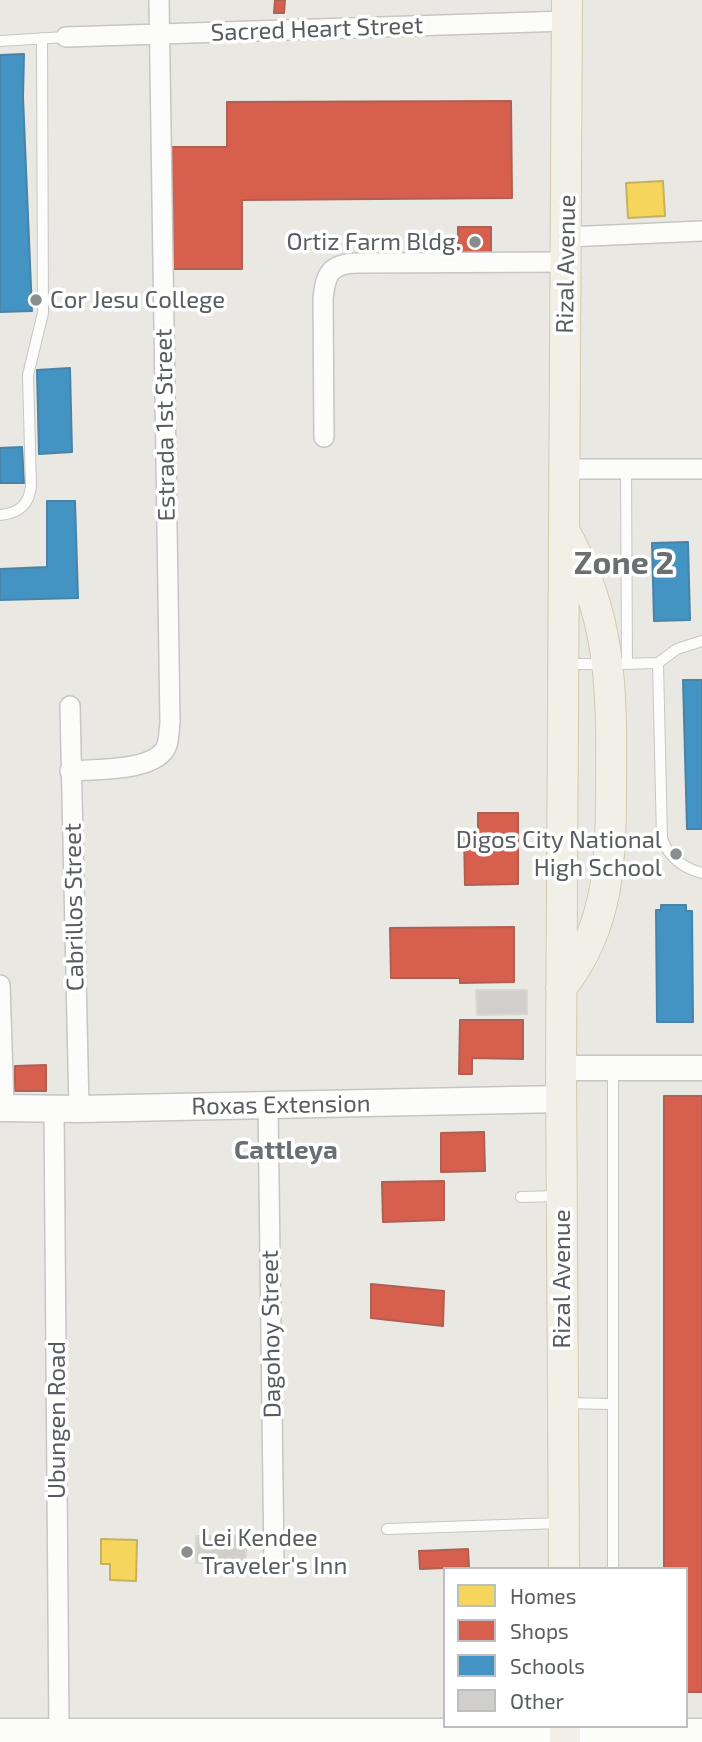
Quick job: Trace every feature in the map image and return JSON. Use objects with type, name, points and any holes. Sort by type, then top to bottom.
[{"type":"main road","name":"Rizal Avenue","points":[[564,1567],[561,988],[567,10]]},
{"type":"main road","name":"Rizal Avenue","points":[[561,988],[576,970],[590,945],[606,888],[611,814],[611,706],[618,664],[601,622],[588,578],[563,529]]},
{"type":"main road","name":"Roxas Extension","points":[[2,1108],[561,1099]]},
{"type":"street","name":"Estrada 1st Street","points":[[70,771],[116,768],[159,758],[167,746],[170,723],[159,0]]},
{"type":"street","name":"Sacred Heart Street","points":[[66,37],[567,10]]},
{"type":"street","points":[[324,437],[323,298],[325,279],[336,267],[357,263],[566,250],[702,231]]},
{"type":"street","points":[[563,469],[702,469]]},
{"type":"street","name":"Cabrillos Street","points":[[67,1108],[70,706]]},
{"type":"street","points":[[0,985],[2,1108]]},
{"type":"street","points":[[561,1068],[702,1068]]},
{"type":"street","name":"Dagohoy Street","points":[[268,1105],[274,1563]]},
{"type":"street","name":"Ubungen Road","points":[[59,1731],[67,1108]]},
{"type":"street","points":[[0,1731],[276,1736],[702,1731]]},
{"type":"lane","points":[[0,41],[66,37]]},
{"type":"lane","points":[[0,515],[14,513],[23,508],[30,495],[31,486],[28,375],[43,313],[42,38]]},
{"type":"lane","points":[[618,664],[626,469]]},
{"type":"lane","points":[[563,664],[658,663],[677,649],[702,641]]},
{"type":"lane","points":[[658,663],[662,839],[670,855],[702,873]]},
{"type":"lane","points":[[613,1068],[613,1567]]},
{"type":"lane","points":[[521,1197],[562,1196]]},
{"type":"lane","points":[[563,1403],[613,1404]]},
{"type":"lane","points":[[387,1529],[564,1523]]},
{"type":"building: Homes","points":[[663,181],[665,216],[628,218],[626,183]]},
{"type":"building: Homes","points":[[101,1539],[137,1540],[136,1581],[110,1580],[110,1564],[101,1564]]},
{"type":"building: Shops","points":[[275,0],[285,0],[284,13],[274,13]]},
{"type":"building: Shops","points":[[511,101],[512,198],[242,200],[242,269],[169,269],[168,147],[227,147],[227,102]]},
{"type":"building: Shops","name":"Ortiz Farm Bldg.","points":[[458,227],[491,227],[491,257],[458,258]]},
{"type":"building: Shops","points":[[478,813],[518,813],[518,884],[465,885],[464,833],[478,833]]},
{"type":"building: Shops","points":[[514,927],[514,982],[460,983],[460,978],[391,978],[390,928]]},
{"type":"building: Shops","points":[[460,1020],[523,1020],[523,1059],[472,1058],[472,1074],[459,1074]]},
{"type":"building: Shops","points":[[46,1065],[46,1091],[15,1091],[15,1066]]},
{"type":"building: Shops","points":[[664,1096],[702,1096],[702,1692],[688,1692],[688,1567],[664,1567]]},
{"type":"building: Shops","points":[[484,1132],[485,1171],[441,1172],[441,1133]]},
{"type":"building: Shops","points":[[444,1181],[444,1220],[383,1222],[382,1182]]},
{"type":"building: Shops","points":[[371,1284],[444,1291],[443,1326],[371,1318]]},
{"type":"building: Shops","points":[[468,1549],[469,1567],[420,1569],[419,1551]]},
{"type":"building: Schools","points":[[24,54],[23,97],[32,311],[0,312],[0,55]]},
{"type":"building: Schools","points":[[70,368],[72,452],[39,454],[37,370]]},
{"type":"building: Schools","points":[[22,447],[24,483],[0,483],[0,448]]},
{"type":"building: Schools","points":[[47,501],[75,501],[78,598],[0,600],[0,569],[47,567]]},
{"type":"building: Schools","points":[[688,542],[690,620],[654,621],[652,543]]},
{"type":"building: Schools","points":[[683,680],[702,680],[702,829],[687,829]]},
{"type":"building: Schools","points":[[661,905],[686,905],[686,911],[692,911],[693,1022],[657,1022],[656,910],[661,910]]},
{"type":"building: Other","points":[[476,990],[527,990],[527,1014],[477,1015]]},
{"type":"building: Other","points":[[246,1535],[246,1563],[196,1563],[196,1536]]},
{"type":"place","name":"Ortiz Farm Bldg.","points":[[475,242]]},
{"type":"place","name":"Cor Jesu College","points":[[36,300]]},
{"type":"place","name":"Digos City National High School","points":[[676,854]]},
{"type":"place","name":"Lei Kendee Traveler's Inn","points":[[187,1552]]},
{"type":"district","name":"Zone 2","points":[[624,563]]},
{"type":"district","name":"Cattleya","points":[[286,1150]]}]
